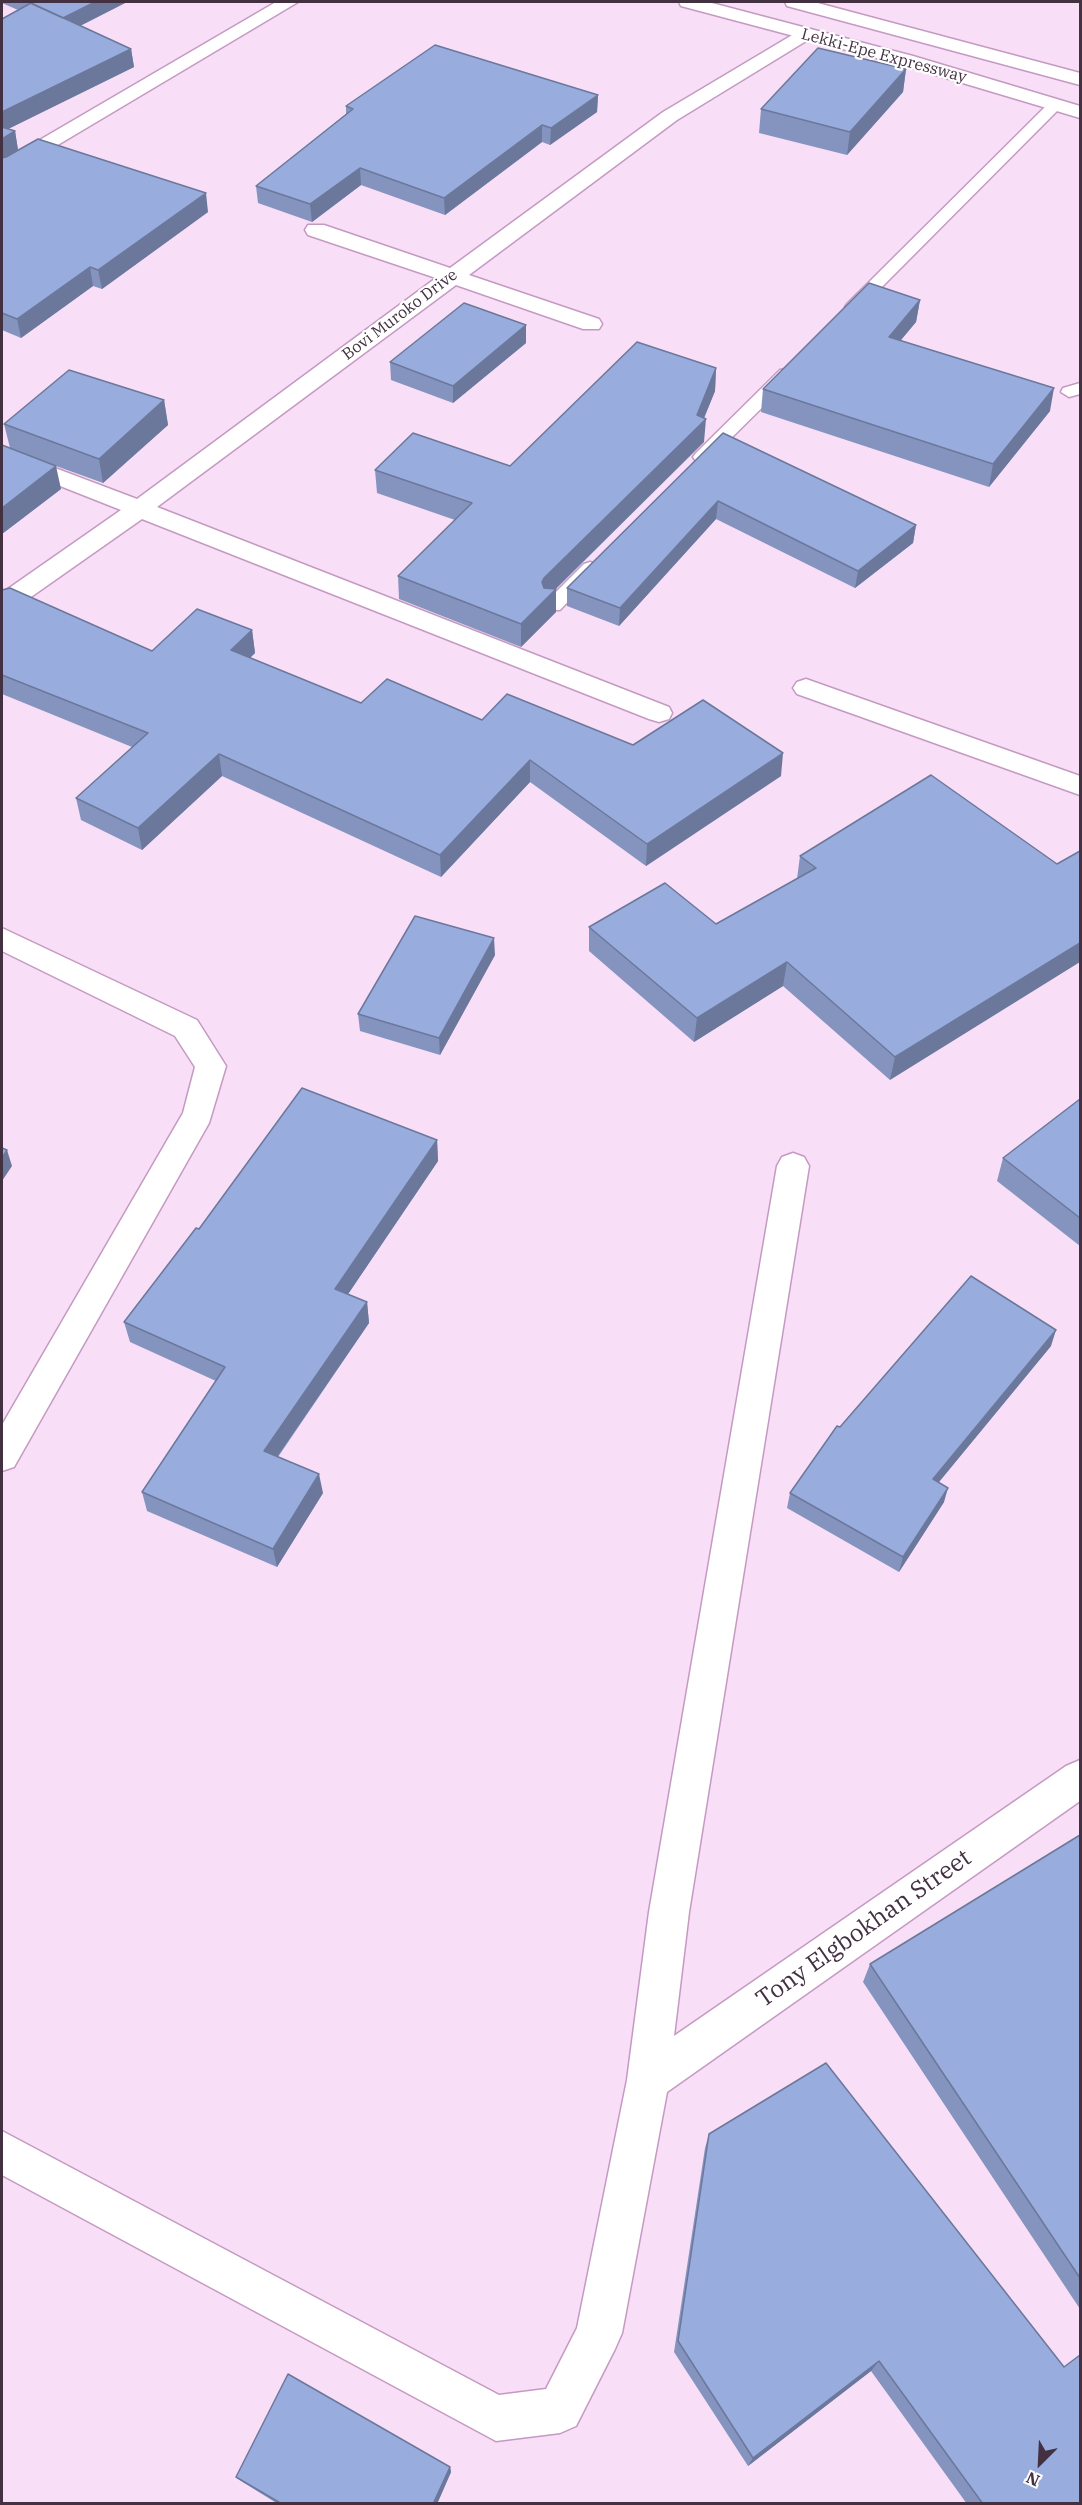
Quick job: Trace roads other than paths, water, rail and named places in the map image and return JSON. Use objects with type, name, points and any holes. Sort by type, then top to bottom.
[{"type":"main road","points":[[7,160],[289,2]]},
{"type":"main road","name":"Lekki-Epe Expressway","points":[[688,2],[906,60],[1080,112]]},
{"type":"main road","name":"Lekki-Epe Expressway","points":[[794,2],[1080,79]]},
{"type":"main road","name":"Bovi Muroko Drive","points":[[2,605],[139,509],[670,116],[804,34]]},
{"type":"main road","points":[[316,230],[591,324]]},
{"type":"main road","points":[[2,455],[659,713]]},
{"type":"main road","points":[[806,688],[1080,786]]},
{"type":"main road","points":[[2,939],[186,1028],[211,1066],[198,1114],[2,1456]]},
{"type":"main road","points":[[4,2164],[496,2418],[560,2410],[599,2333],[648,2080],[669,1912],[793,1166]]},
{"type":"main road","name":"Tony Elgbokhan Street","points":[[648,2080],[1080,1779]]},
{"type":"lane","points":[[838,322],[1055,105]]},
{"type":"lane","points":[[687,472],[796,364]]},
{"type":"lane","points":[[553,606],[603,556]]}]
